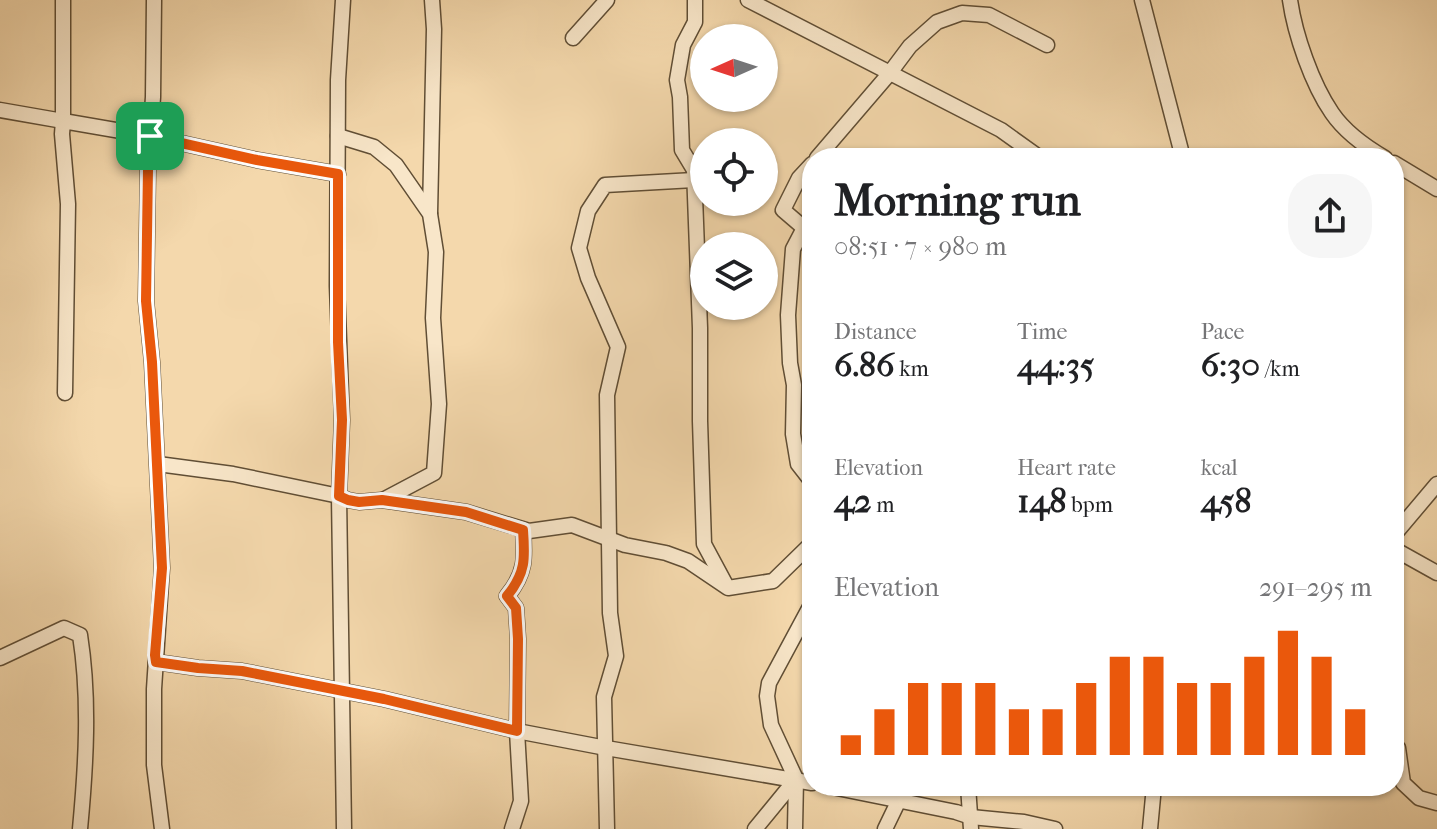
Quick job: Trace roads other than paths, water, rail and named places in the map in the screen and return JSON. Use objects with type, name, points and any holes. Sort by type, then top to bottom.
[{"type":"street","points":[[63,0],[62,134],[68,204],[65,393]]},
{"type":"street","points":[[154,0],[146,301],[162,568],[154,689],[154,765],[162,829]]},
{"type":"street","points":[[343,0],[338,80],[338,342],[342,420],[339,496],[344,829]]},
{"type":"street","points":[[382,500],[434,473],[439,404],[433,318],[436,252],[430,214],[432,0]]},
{"type":"street","points":[[573,38],[607,0]]},
{"type":"street","points":[[690,163],[682,150],[677,80],[683,45],[695,22],[695,0]]},
{"type":"street","points":[[748,0],[1001,130],[1026,148]]},
{"type":"street","points":[[1142,0],[1180,148]]},
{"type":"street","points":[[1290,0],[1300,43],[1331,112],[1369,148]]},
{"type":"street","points":[[826,148],[910,46],[937,22],[962,13],[989,15],[1047,45]]},
{"type":"street","points":[[0,110],[338,174]]},
{"type":"street","points":[[338,136],[374,147],[396,165],[430,214]]},
{"type":"street","points":[[1404,169],[1437,189]]},
{"type":"street","points":[[802,175],[783,210],[802,226]]},
{"type":"street","points":[[607,829],[604,697],[616,656],[610,613],[606,436],[607,395],[618,347],[588,278],[579,248],[588,211],[605,185],[690,180]]},
{"type":"street","points":[[695,216],[704,544],[728,588]]},
{"type":"street","points":[[802,238],[793,249],[788,315],[794,385],[793,434],[798,464],[802,469]]},
{"type":"street","points":[[158,464],[233,474],[359,502],[382,500],[466,512],[529,531],[572,525],[625,545],[688,561],[728,588],[773,581],[802,553]]},
{"type":"street","points":[[1404,523],[1437,484]]},
{"type":"street","points":[[512,829],[521,801],[517,731],[518,639],[516,608],[507,596],[518,582],[524,567],[523,530]]},
{"type":"street","points":[[1404,555],[1437,573]]},
{"type":"street","points":[[795,829],[796,779],[771,725],[767,696],[769,683],[802,622]]},
{"type":"street","points":[[0,658],[64,628],[80,635],[85,667],[85,725],[80,829]]},
{"type":"street","points":[[156,662],[242,671],[341,690],[517,731],[802,780]]},
{"type":"street","points":[[755,829],[796,779]]},
{"type":"street","points":[[1404,784],[1419,798],[1437,803]]},
{"type":"street","points":[[885,829],[889,796]]},
{"type":"street","points":[[892,796],[971,823],[1024,822],[1055,829]]},
{"type":"street","points":[[969,796],[971,823]]},
{"type":"street","points":[[1150,829],[1153,796]]}]
